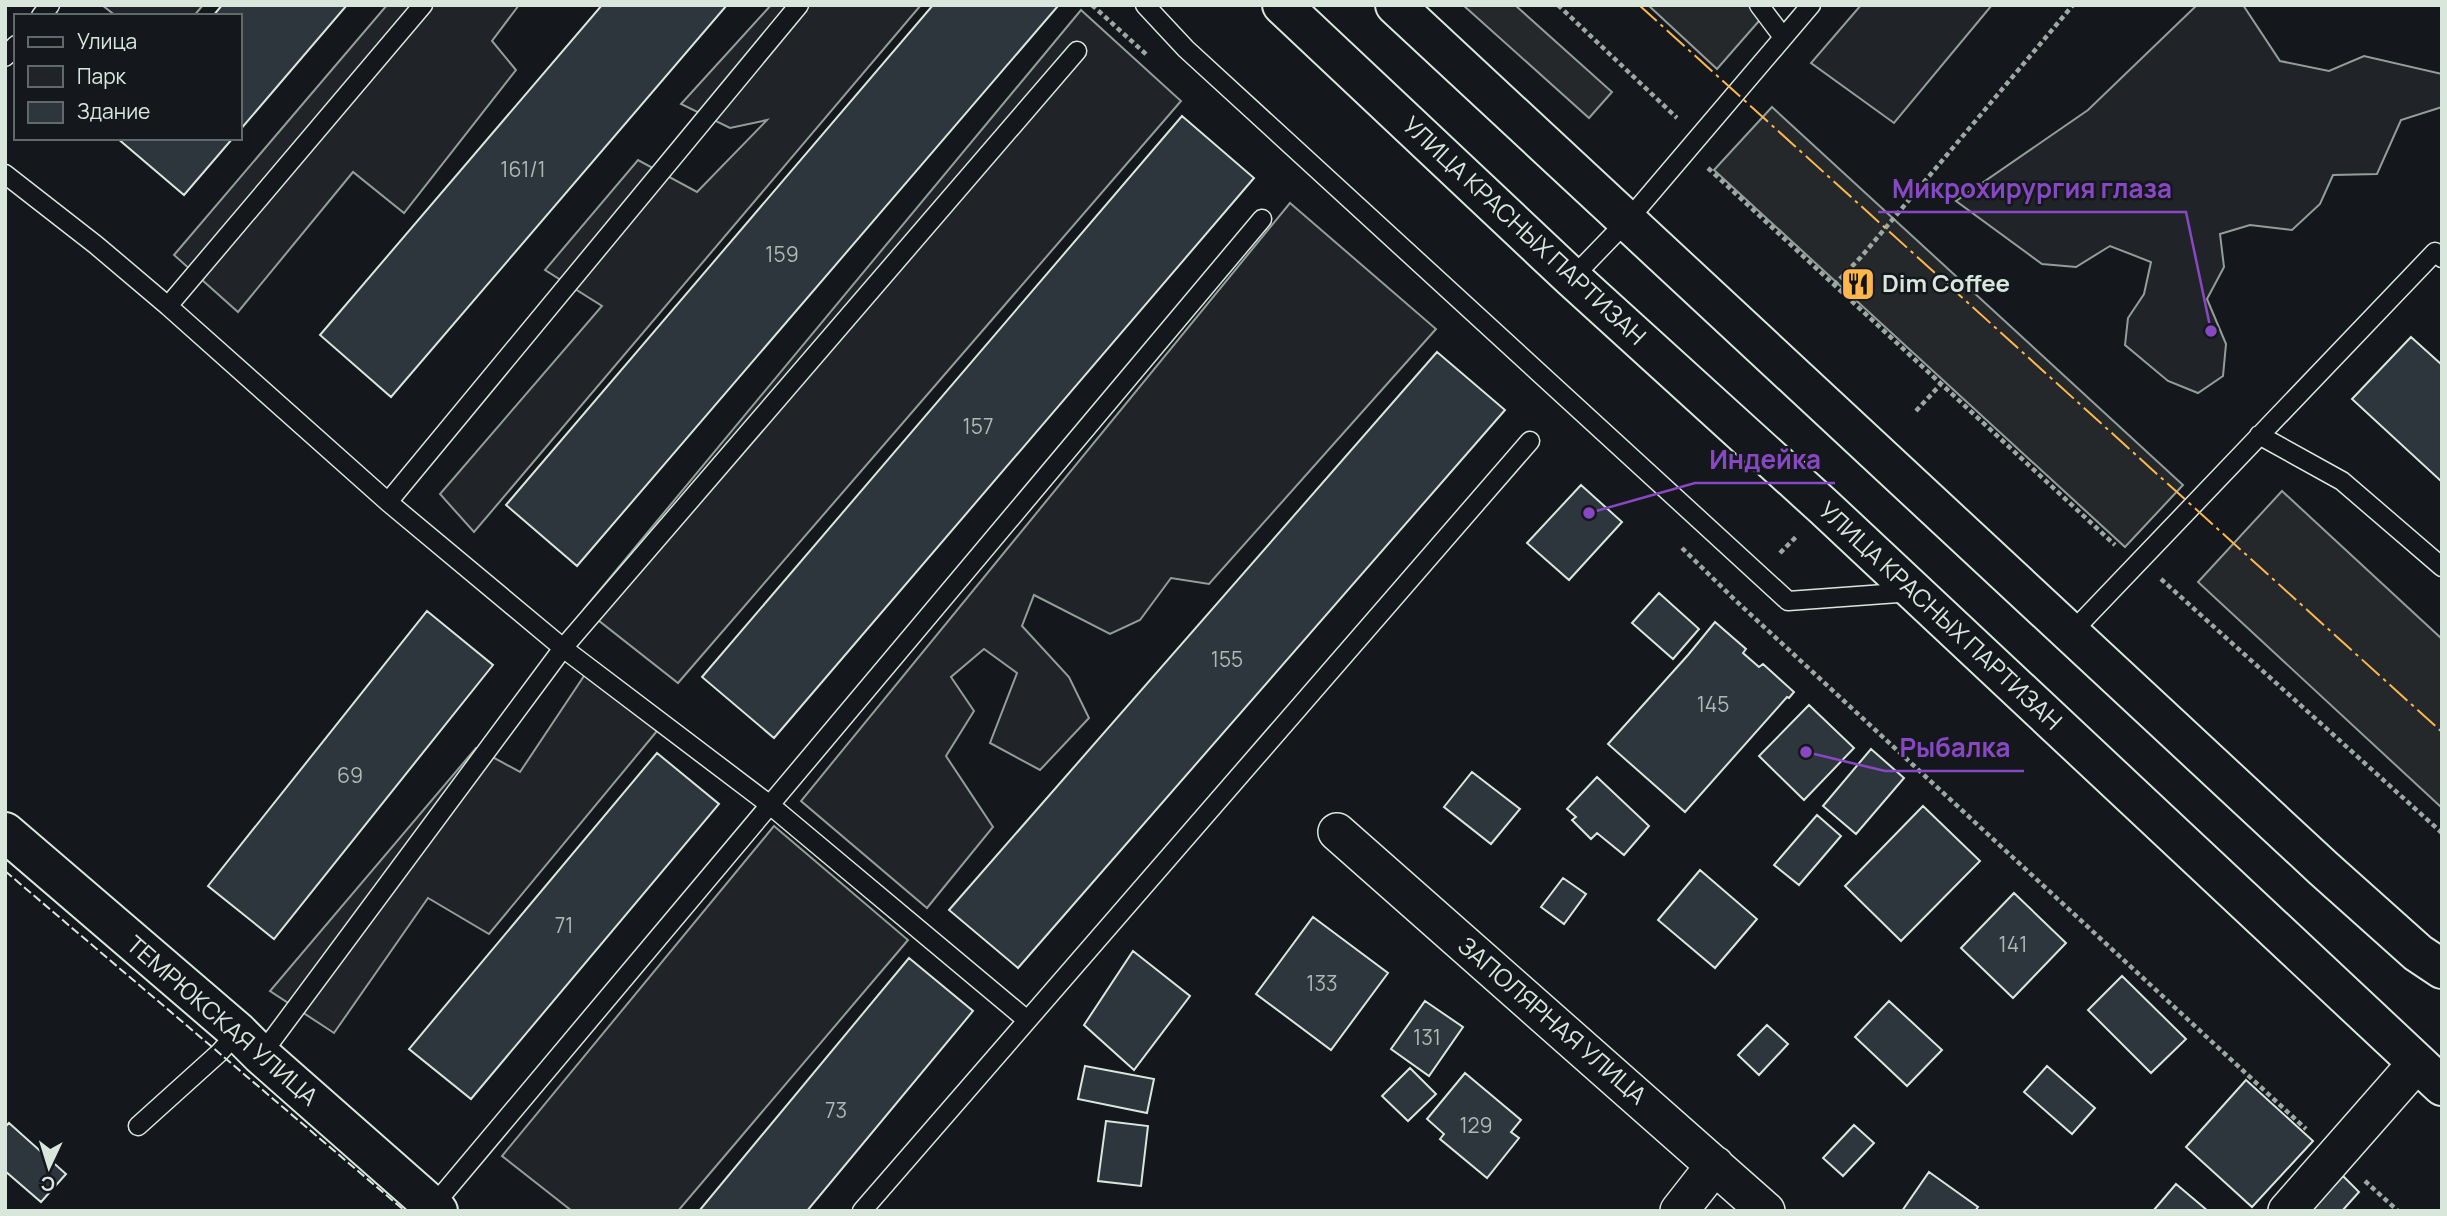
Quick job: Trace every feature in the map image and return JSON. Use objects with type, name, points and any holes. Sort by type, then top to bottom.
[{"type":"main road","name":"УЛИЦА КРАСНЫХ ПАРТИЗАН","points":[[1282,5],[1572,278],[1915,592],[2429,1075]]},
{"type":"main road","points":[[1412,11],[1628,220],[2070,634],[2368,908],[2418,953],[2442,969]]},
{"type":"main road","name":"ТЕМРЮКСКАЯ УЛИЦА","points":[[5,832],[436,1208]]},
{"type":"street","name":"ЗАПОЛЯРНАЯ УЛИЦА","points":[[1337,832],[1766,1211]]},
{"type":"street","points":[[2287,1211],[2336,1157],[2429,1075]]},
{"type":"street","points":[[1679,1211],[1715,1166]]},
{"type":"lane","points":[[168,306],[423,5]]},
{"type":"lane","points":[[388,502],[799,5]]},
{"type":"lane","points":[[1145,5],[1196,58],[1788,601],[1915,592]]},
{"type":"lane","points":[[1759,5],[1783,37]]},
{"type":"lane","points":[[1572,278],[1628,220],[1811,5]]},
{"type":"lane","points":[[138,1126],[219,1053],[249,1044],[563,649],[1077,51]]},
{"type":"lane","points":[[5,174],[96,244],[388,502],[563,649],[770,805],[1027,1020]]},
{"type":"lane","points":[[436,1208],[1262,219]]},
{"type":"lane","points":[[2070,634],[2439,251]]},
{"type":"lane","points":[[2259,435],[2342,481],[2442,567]]},
{"type":"lane","points":[[862,1211],[1530,442]]},
{"type":"path","points":[[1092,5],[1153,61]]},
{"type":"path","points":[[1558,5],[1699,138],[1709,170],[2118,548],[2141,561],[2442,832]]},
{"type":"path","points":[[1834,285],[1861,257],[2073,5]]},
{"type":"path","points":[[1916,411],[1941,384]]},
{"type":"path","points":[[1677,543],[1735,600],[2336,1157],[2399,1211]]},
{"type":"green space","points":[[102,5],[203,5],[196,14],[113,14]]},
{"type":"green space","points":[[387,5],[519,5],[492,41],[516,70],[404,213],[353,172],[238,312],[174,255]]},
{"type":"green space","points":[[771,5],[921,5],[474,532],[440,494],[602,306],[545,270],[638,160],[697,192],[767,120],[730,128],[681,104]]},
{"type":"green space","points":[[1861,5],[1992,5],[1894,123],[1811,63]]},
{"type":"green space","points":[[2197,5],[2243,5],[2280,61],[2329,71],[2364,56],[2442,74],[2442,107],[2401,120],[2377,174],[2333,175],[2320,204],[2292,230],[2250,225],[2220,234],[2224,267],[2207,299],[2226,344],[2223,376],[2198,393],[2168,381],[2125,345],[2128,318],[2144,294],[2151,262],[2110,246],[2076,267],[2042,264],[1956,201],[2088,110]]},
{"type":"green space","points":[[1081,10],[1181,101],[678,683],[584,609]]},
{"type":"green space","points":[[1290,203],[1436,329],[1209,584],[1171,578],[1140,620],[1110,634],[1034,595],[1022,626],[1069,677],[1089,718],[1040,770],[990,743],[1017,673],[984,649],[951,677],[974,711],[946,756],[993,827],[927,908],[801,801]]},
{"type":"green space","points":[[588,670],[657,731],[489,934],[428,898],[334,1033],[270,991],[476,748],[520,772]]},
{"type":"green space","points":[[774,826],[908,940],[678,1211],[572,1211],[502,1156]]},
{"type":"shaded area","points":[[1463,5],[1515,5],[1612,92],[1589,118]]},
{"type":"shaded area","points":[[1648,5],[1773,5],[1717,69]]},
{"type":"shaded area","points":[[1772,107],[2183,485],[2125,547],[1714,170]]},
{"type":"shaded area","points":[[2282,491],[2442,639],[2442,808],[2198,582]]},
{"type":"building","points":[[222,5],[347,5],[242,128],[242,14],[215,14]]},
{"type":"building","points":[[602,5],[727,5],[391,397],[320,335]]},
{"type":"building","points":[[933,5],[1058,6],[577,566],[506,505]]},
{"type":"building","points":[[1182,116],[1254,178],[774,738],[702,677]]},
{"type":"building","points":[[119,140],[231,140],[184,195]]},
{"type":"building","points":[[2411,337],[2442,365],[2442,482],[2352,399]]},
{"type":"building","points":[[1437,352],[1505,410],[1018,968],[949,910]]},
{"type":"building","points":[[1581,485],[1622,522],[1569,580],[1527,543]]},
{"type":"building","points":[[1659,593],[1699,629],[1673,659],[1632,623]]},
{"type":"building","points":[[427,611],[493,665],[274,939],[208,886]]},
{"type":"building","points":[[1715,622],[1746,649],[1743,653],[1759,667],[1763,664],[1794,692],[1685,812],[1608,744]]},
{"type":"building","points":[[1809,705],[1854,748],[1804,800],[1759,756]]},
{"type":"building","points":[[1871,749],[1904,778],[1856,834],[1823,806]]},
{"type":"building","points":[[657,753],[719,804],[471,1099],[409,1049]]},
{"type":"building","points":[[1472,772],[1520,809],[1491,844],[1444,807]]},
{"type":"building","points":[[1597,777],[1649,826],[1624,855],[1597,833],[1591,839],[1572,820],[1576,817],[1567,809]]},
{"type":"building","points":[[1923,806],[1980,861],[1901,941],[1845,886]]},
{"type":"building","points":[[1817,815],[1841,836],[1799,885],[1774,865]]},
{"type":"building","points":[[1700,870],[1757,919],[1715,968],[1658,920]]},
{"type":"building","points":[[1563,878],[1586,894],[1564,924],[1541,907]]},
{"type":"building","points":[[2014,893],[2066,943],[2013,998],[1961,948]]},
{"type":"building","points":[[1313,917],[1388,973],[1331,1050],[1256,994]]},
{"type":"building","points":[[1133,951],[1190,996],[1134,1070],[1084,1025]]},
{"type":"building","points":[[909,958],[973,1011],[807,1211],[699,1211]]},
{"type":"building","points":[[2122,976],[2186,1039],[2151,1073],[2088,1010]]},
{"type":"building","points":[[1425,1001],[1463,1027],[1429,1076],[1391,1049]]},
{"type":"building","points":[[1889,1001],[1942,1050],[1907,1086],[1855,1037]]},
{"type":"building","points":[[1767,1025],[1788,1044],[1759,1075],[1738,1055]]},
{"type":"building","points":[[1085,1066],[1154,1079],[1147,1113],[1078,1099]]},
{"type":"building","points":[[2047,1066],[2095,1108],[2072,1134],[2024,1092]]},
{"type":"building","points":[[1410,1068],[1436,1094],[1408,1121],[1382,1096]]},
{"type":"building","points":[[1465,1073],[1521,1120],[1511,1132],[1519,1138],[1487,1178],[1440,1139],[1444,1134],[1427,1119]]},
{"type":"building","points":[[2246,1080],[2313,1141],[2252,1207],[2186,1147]]},
{"type":"building","points":[[1106,1121],[1148,1126],[1141,1186],[1098,1181]]},
{"type":"building","points":[[9,1123],[66,1174],[41,1202],[5,1171],[5,1127]]},
{"type":"building","points":[[1854,1125],[1874,1143],[1843,1176],[1823,1158]]},
{"type":"building","points":[[1929,1172],[1978,1207],[1975,1211],[1902,1211]]},
{"type":"building","points":[[2343,1176],[2359,1192],[2342,1211],[2310,1211]]},
{"type":"building","points":[[2176,1184],[2208,1211],[2153,1211]]},
{"type":"fence","points":[[5,871],[405,1211]]},
{"type":"power","points":[[1639,5],[2442,732]]},
{"type":"place","name":"Dim Coffee","points":[[1858,284]]},
{"type":"place","name":"Микрохирургия глаза","points":[[2211,331]]},
{"type":"place","name":"Индейка","points":[[1589,513]]},
{"type":"place","name":"Рыбалка","points":[[1806,752]]}]
